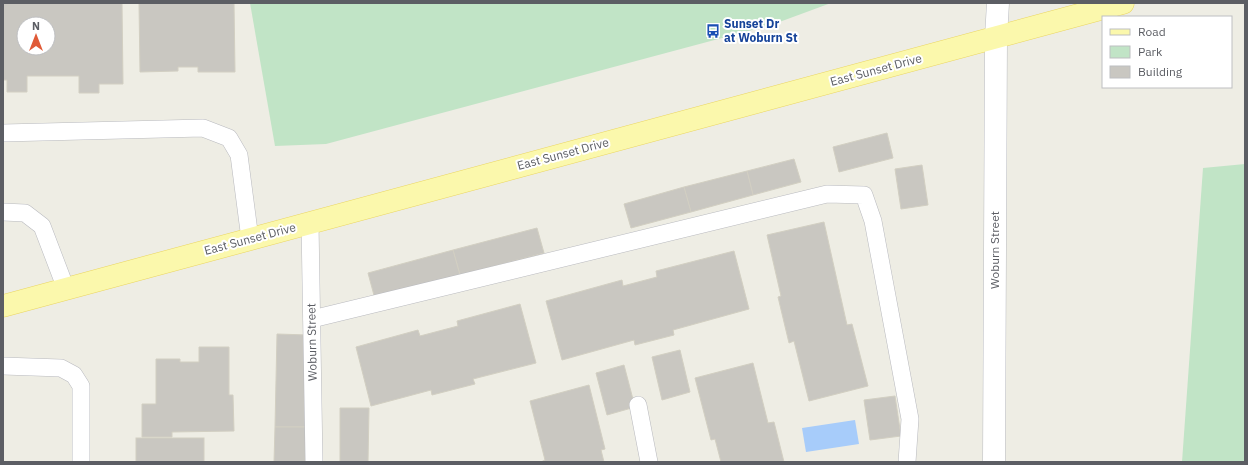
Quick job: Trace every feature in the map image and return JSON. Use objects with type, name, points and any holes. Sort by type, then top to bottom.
[{"type":"main road","name":"Woburn Street","points":[[994,462],[996,37],[998,3]]},
{"type":"main road","name":"East Sunset Drive","points":[[3,306],[1124,3]]},
{"type":"lane","points":[[3,133],[204,128],[229,138],[240,155],[250,239]]},
{"type":"lane","points":[[312,319],[826,194],[864,195],[873,221],[910,419],[908,462]]},
{"type":"lane","points":[[3,212],[24,213],[42,226],[66,289]]},
{"type":"lane","name":"Woburn Street","points":[[310,223],[314,462]]},
{"type":"lane","points":[[3,366],[61,368],[74,375],[80,386],[81,462]]},
{"type":"lane","points":[[638,405],[649,462]]},
{"type":"green space","points":[[250,3],[831,3],[774,24],[326,144],[275,146]]},
{"type":"green space","points":[[1245,164],[1245,462],[1182,462],[1203,168]]},
{"type":"water","points":[[855,420],[859,444],[806,452],[802,428]]},
{"type":"building","points":[[3,3],[122,3],[123,84],[99,84],[99,93],[79,93],[79,76],[27,76],[27,92],[7,92],[7,80],[3,80]]},
{"type":"building","points":[[139,3],[234,3],[235,72],[198,72],[198,67],[178,67],[178,71],[140,72]]},
{"type":"building","points":[[887,133],[893,158],[839,172],[833,147]]},
{"type":"building","points":[[794,159],[801,182],[753,195],[747,171]]},
{"type":"building","points":[[922,165],[928,205],[901,209],[895,169]]},
{"type":"building","points":[[747,171],[753,195],[691,212],[684,187]]},
{"type":"building","points":[[684,187],[691,212],[631,228],[624,204]]},
{"type":"building","points":[[824,222],[847,325],[852,324],[868,386],[809,401],[794,341],[789,343],[778,297],[781,296],[767,235]]},
{"type":"building","points":[[537,228],[544,253],[460,275],[453,250]]},
{"type":"building","points":[[453,250],[460,275],[375,299],[368,273]]},
{"type":"building","points":[[734,251],[749,309],[673,330],[674,335],[635,345],[634,340],[562,360],[546,301],[622,280],[623,286],[657,277],[656,271]]},
{"type":"building","points":[[520,304],[536,363],[473,379],[475,384],[432,395],[431,390],[371,406],[356,347],[418,330],[420,336],[458,326],[457,321]]},
{"type":"building","points":[[277,334],[308,335],[307,427],[275,427]]},
{"type":"building","points":[[199,347],[229,347],[229,395],[233,395],[234,431],[172,432],[172,437],[142,437],[142,404],[156,404],[156,359],[180,359],[180,362],[199,362]]},
{"type":"building","points":[[680,350],[690,392],[662,400],[652,357]]},
{"type":"building","points":[[753,363],[768,423],[774,422],[784,462],[721,462],[715,439],[711,440],[695,378]]},
{"type":"building","points":[[624,365],[635,407],[607,415],[596,373]]},
{"type":"building","points":[[589,385],[605,449],[601,450],[604,462],[541,462],[545,460],[530,401]]},
{"type":"building","points":[[895,396],[901,436],[870,440],[864,400]]},
{"type":"building","points":[[340,408],[369,408],[368,462],[340,462]]},
{"type":"building","points":[[275,427],[307,427],[307,462],[274,462]]},
{"type":"building","points":[[136,438],[204,438],[204,462],[136,462]]},
{"type":"place","name":"Sunset Dr at Woburn St","points":[[713,31]]}]
